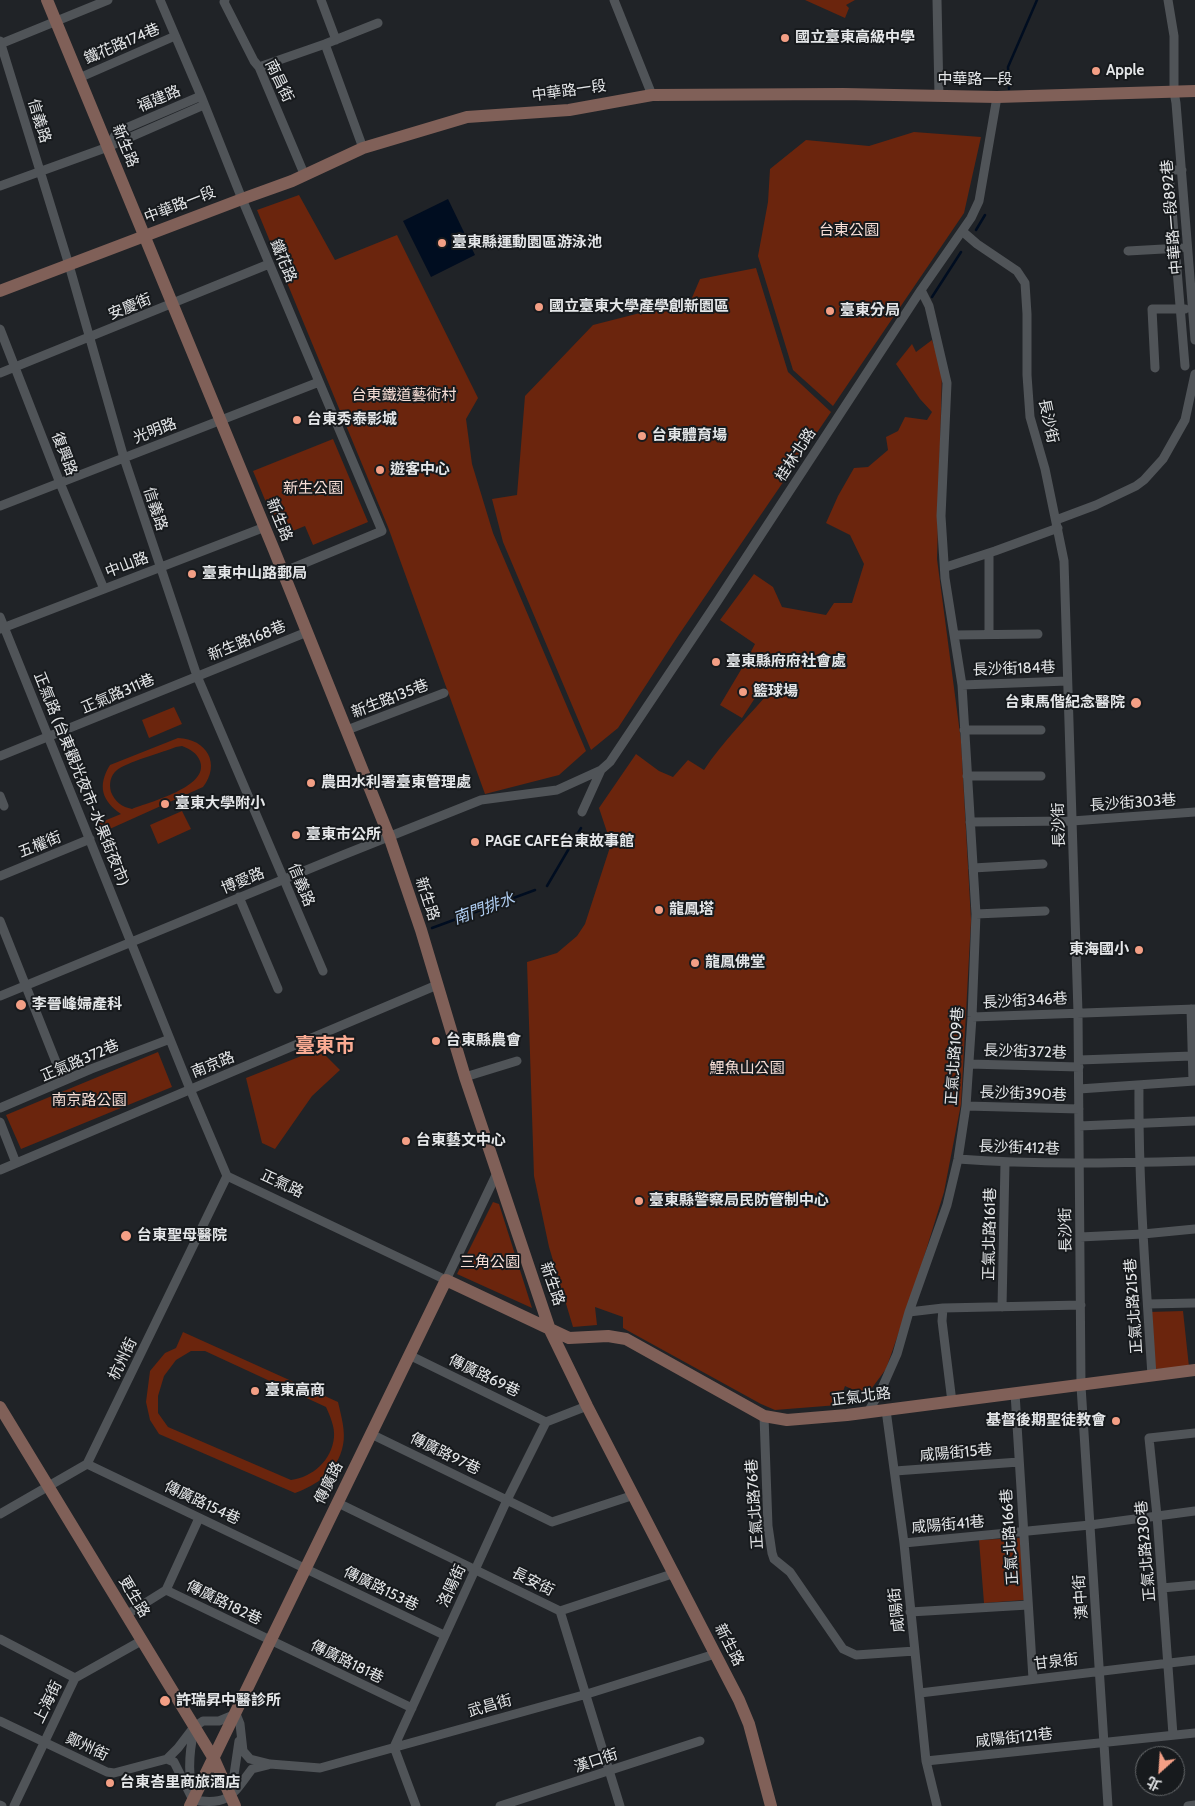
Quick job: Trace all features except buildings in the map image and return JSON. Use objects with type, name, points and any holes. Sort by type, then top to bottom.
[{"type":"street","name":"新生路","points":[[47,0],[265,527],[389,836],[421,930],[465,1077],[550,1330],[587,1406],[739,1700],[749,1724],[771,1806]]},
{"type":"street","points":[[0,43],[108,0]]},
{"type":"street","name":"鐵花路","points":[[160,0],[382,531],[283,572]]},
{"type":"street","name":"南昌街","points":[[225,0],[224,2],[254,61],[260,67],[305,176]]},
{"type":"street","points":[[320,0],[336,40]]},
{"type":"street","points":[[614,0],[652,95]]},
{"type":"street","points":[[936,0],[939,96]]},
{"type":"street","name":"中華路一段892巷","points":[[1168,0],[1174,36],[1174,92],[1195,340]]},
{"type":"street","points":[[260,67],[378,23]]},
{"type":"street","name":"鐵花路174巷","points":[[79,78],[175,36]]},
{"type":"street","name":"信義路","points":[[0,43],[69,265],[124,458],[197,676],[323,971]]},
{"type":"street","points":[[325,44],[363,148]]},
{"type":"street","name":"中華路一段","points":[[0,291],[305,176],[363,148],[467,117],[569,110],[652,95],[843,94],[998,97],[1195,91]]},
{"type":"street","name":"桂林北路","points":[[557,790],[602,770],[610,762],[921,290],[971,218],[979,201],[998,97]]},
{"type":"street","name":"福建路","points":[[0,186],[108,147],[117,132],[203,100]]},
{"type":"street","points":[[1182,170],[1173,170],[1169,173],[1184,366]]},
{"type":"street","name":"長沙街","points":[[962,231],[977,244],[1018,270],[1025,282],[1030,417],[1046,469],[1064,561],[1078,1013],[1082,1386]]},
{"type":"street","points":[[1128,251],[1188,247]]},
{"type":"street","name":"安慶街","points":[[0,373],[269,264]]},
{"type":"street","name":"正氣北路109巷","points":[[868,1412],[882,1388],[897,1354],[909,1312],[947,1204],[958,1159],[966,1106],[972,1017],[976,914],[962,685],[945,578],[946,567],[941,516],[947,383],[929,306],[921,290]]},
{"type":"street","points":[[1155,368],[1152,309],[1193,309]]},
{"type":"street","name":"復興路","points":[[0,328],[60,483],[104,589]]},
{"type":"street","points":[[946,567],[990,553],[1057,524],[1136,486],[1144,480],[1163,459],[1185,420],[1195,374]]},
{"type":"street","name":"光明路","points":[[0,506],[319,382]]},
{"type":"street","name":"中山路","points":[[2,628],[265,527]]},
{"type":"street","points":[[989,634],[990,553]]},
{"type":"street","points":[[0,617],[2,628]]},
{"type":"street","name":"正氣路 (台東觀光夜市-水果街夜市)","points":[[2,628],[49,737],[131,942]]},
{"type":"street","name":"新生路168巷","points":[[197,676],[307,632]]},
{"type":"street","points":[[954,635],[1038,634]]},
{"type":"street","name":"正氣路311巷","points":[[0,756],[197,676]]},
{"type":"street","name":"長沙街184巷","points":[[962,685],[1067,681]]},
{"type":"street","name":"新生路135巷","points":[[346,730],[444,693]]},
{"type":"street","points":[[964,730],[1041,730]]},
{"type":"street","points":[[582,812],[602,770]]},
{"type":"street","points":[[967,776],[1041,776]]},
{"type":"street","name":"博愛路","points":[[0,996],[238,897],[481,800],[557,790]]},
{"type":"street","points":[[0,796],[4,806]]},
{"type":"street","name":"長沙街303巷","points":[[970,822],[1119,819],[1195,812]]},
{"type":"street","name":"五權街","points":[[0,876],[90,840]]},
{"type":"street","points":[[973,868],[1044,864]]},
{"type":"street","points":[[238,897],[278,989]]},
{"type":"street","points":[[976,914],[1045,911]]},
{"type":"street","points":[[0,921],[56,1062]]},
{"type":"street","points":[[131,942],[227,1176]]},
{"type":"street","name":"南京路","points":[[0,1170],[437,985]]},
{"type":"street","points":[[1079,1089],[1194,1081],[1192,1056],[1193,1009]]},
{"type":"street","name":"長沙街346巷","points":[[972,1017],[1193,1009]]},
{"type":"street","name":"正氣路372巷","points":[[0,1108],[90,1069],[170,1039]]},
{"type":"street","name":"長沙街372巷","points":[[969,1064],[1079,1064],[1139,1058],[1192,1056]]},
{"type":"street","points":[[465,1077],[516,1060]]},
{"type":"street","name":"正氣北路215巷","points":[[1140,1085],[1139,1124],[1142,1234],[1152,1376]]},
{"type":"street","name":"長沙街390巷","points":[[966,1106],[1079,1109]]},
{"type":"street","points":[[1079,1126],[1195,1121]]},
{"type":"street","points":[[0,1122],[16,1163]]},
{"type":"street","name":"長沙街412巷","points":[[958,1159],[1005,1163],[1080,1164],[1195,1161]]},
{"type":"street","name":"正氣北路161巷","points":[[1002,1306],[1005,1163]]},
{"type":"street","name":"傳廣路","points":[[192,1803],[497,1173]]},
{"type":"street","name":"正氣路","points":[[227,1176],[550,1330]]},
{"type":"street","name":"杭州街","points":[[87,1464],[227,1176]]},
{"type":"street","points":[[1080,1236],[1142,1234],[1195,1229]]},
{"type":"street","points":[[1148,1304],[1195,1303]]},
{"type":"street","points":[[909,1312],[943,1308],[1081,1305]]},
{"type":"street","points":[[943,1308],[942,1321],[952,1402]]},
{"type":"street","name":"正氣北路","points":[[550,1330],[569,1338],[608,1336],[626,1340],[764,1416],[787,1420],[847,1415],[1195,1370]]},
{"type":"street","name":"傳廣路69巷","points":[[409,1355],[546,1422]]},
{"type":"street","name":"漢中街","points":[[1082,1386],[1108,1806]]},
{"type":"street","name":"正氣北路166巷","points":[[1015,1393],[1033,1679]]},
{"type":"street","points":[[546,1422],[587,1406]]},
{"type":"street","name":"更生路","points":[[0,1407],[214,1759],[233,1802]]},
{"type":"street","name":"咸陽街","points":[[886,1410],[904,1543],[926,1760],[938,1806]]},
{"type":"street","name":"正氣北路76巷","points":[[764,1416],[768,1526],[774,1559],[790,1572],[839,1644],[850,1653],[856,1655],[915,1651]]},
{"type":"street","name":"洛陽街","points":[[394,1748],[444,1635],[546,1422]]},
{"type":"street","name":"正氣北路230巷","points":[[1173,1735],[1157,1516],[1149,1438],[1195,1433]]},
{"type":"street","name":"傳廣路97巷","points":[[371,1434],[552,1522],[634,1495]]},
{"type":"street","name":"咸陽街15巷","points":[[895,1472],[1019,1462]]},
{"type":"street","points":[[0,1514],[87,1464]]},
{"type":"street","name":"傳廣路154巷","points":[[87,1464],[306,1569]]},
{"type":"street","name":"長安街","points":[[338,1504],[560,1610],[620,1806]]},
{"type":"street","name":"咸陽街41巷","points":[[904,1543],[1090,1525],[1195,1511]]},
{"type":"street","points":[[126,1615],[166,1590],[199,1518]]},
{"type":"street","name":"傳廣路153巷","points":[[306,1569],[444,1635]]},
{"type":"street","points":[[560,1610],[675,1573]]},
{"type":"street","points":[[1162,1588],[1195,1585]]},
{"type":"street","name":"傳廣路182巷","points":[[166,1590],[271,1640]]},
{"type":"street","points":[[910,1612],[1028,1605]]},
{"type":"street","points":[[0,1639],[75,1678]]},
{"type":"street","name":"傳廣路181巷","points":[[271,1640],[412,1708]]},
{"type":"street","name":"上海街","points":[[14,1806],[75,1678],[141,1641]]},
{"type":"street","name":"武昌街","points":[[270,1764],[320,1768],[587,1694],[715,1654]]},
{"type":"street","name":"甘泉街","points":[[920,1693],[1195,1660]]},
{"type":"street","points":[[192,1803],[174,1762],[167,1759],[194,1727],[203,1722],[219,1721],[236,1714]]},
{"type":"street","points":[[236,1714],[240,1724],[243,1752],[250,1759],[270,1764]]},
{"type":"street","points":[[233,1802],[239,1737],[236,1714]]},
{"type":"street","name":"鄭州街","points":[[0,1721],[107,1772],[114,1773],[167,1759]]},
{"type":"street","points":[[192,1803],[189,1778],[189,1750],[194,1727]]},
{"type":"street","name":"咸陽街121巷","points":[[926,1760],[1195,1733]]},
{"type":"street","name":"漢口街","points":[[500,1806],[700,1741]]},
{"type":"street","points":[[394,1748],[416,1806]]},
{"type":"street","points":[[233,1802],[252,1768],[270,1764]]},
{"type":"street","points":[[192,1803],[233,1802]]},
{"type":"street","points":[[1188,1806],[1195,1805]]},
{"type":"green space","points":[[805,0],[855,0],[846,5],[849,8],[845,18]]},
{"type":"green space","name":"台東公園","points":[[914,132],[981,137],[964,213],[833,406],[793,370],[758,256],[768,202],[770,169],[806,140],[869,146]]},
{"type":"green space","name":"台東鐵道藝術村","points":[[299,195],[335,260],[397,235],[478,398],[466,419],[472,464],[493,533],[586,751],[559,775],[485,794],[388,527],[257,210]]},
{"type":"green space","points":[[756,268],[788,372],[831,412],[678,636],[618,728],[591,750],[503,542],[492,499],[517,495],[525,396],[593,325],[691,300],[700,279]]},
{"type":"green space","name":"鯉魚山公園","points":[[932,340],[942,371],[937,559],[961,741],[971,920],[961,1104],[944,1192],[915,1286],[886,1369],[866,1396],[845,1386],[838,1405],[775,1410],[623,1328],[623,1317],[595,1307],[597,1325],[573,1327],[549,1247],[534,1176],[527,962],[557,953],[577,936],[585,924],[611,844],[599,808],[636,754],[659,771],[673,777],[688,760],[704,770],[711,759],[772,689],[764,684],[742,718],[720,705],[745,663],[747,664],[746,661],[755,644],[720,620],[754,574],[773,587],[782,607],[826,615],[834,603],[852,603],[864,564],[850,535],[826,523],[838,496],[854,468],[868,467],[888,450],[886,437],[898,431],[905,417],[927,420],[932,412],[920,399],[896,364],[912,344],[916,352]]},
{"type":"green space","name":"新生公園","points":[[333,439],[368,522],[313,545],[305,526],[280,536],[253,471]]},
{"type":"green space","points":[[174,707],[182,724],[149,738],[142,720]]},
{"type":"green space","points":[[178,738],[188,739],[203,748],[211,762],[211,770],[203,787],[103,832],[99,823],[121,814],[109,804],[104,792],[104,780],[110,765]],"holes":[[[182,746],[193,752],[200,761],[201,770],[196,778],[187,786],[164,798],[132,809],[125,807],[115,799],[111,792],[110,783],[111,777],[117,770],[136,761]]]},
{"type":"green space","points":[[182,811],[191,829],[158,844],[150,825]]},
{"type":"green space","points":[[319,1049],[340,1070],[312,1096],[275,1149],[262,1143],[246,1078]]},
{"type":"green space","name":"南京路公園","points":[[158,1052],[172,1087],[21,1149],[6,1115]]},
{"type":"green space","name":"三角公園","points":[[493,1202],[499,1204],[532,1308],[457,1274]]},
{"type":"green space","points":[[1183,1311],[1189,1367],[1155,1369],[1149,1312]]},
{"type":"green space","points":[[183,1332],[338,1402],[343,1424],[344,1440],[340,1454],[331,1470],[319,1481],[295,1493],[159,1434],[150,1420],[146,1402],[150,1371],[165,1353],[176,1348]],"holes":[[[191,1351],[205,1351],[326,1407],[333,1425],[334,1437],[330,1453],[320,1466],[307,1475],[291,1480],[168,1427],[158,1413],[158,1396],[164,1376],[176,1360]]]},
{"type":"green space","points":[[1020,1538],[1024,1600],[984,1603],[979,1540]]},
{"type":"water","name":"臺東縣運動園區游泳池","points":[[448,199],[475,255],[431,277],[403,221]]},
{"type":"waterway","name":"南門排水","points":[[1009,89],[1008,67],[1037,0]]},
{"type":"waterway","name":"南門排水","points":[[976,230],[985,215]]},
{"type":"waterway","name":"南門排水","points":[[932,297],[961,252]]},
{"type":"waterway","name":"南門排水","points":[[547,886],[581,828]]},
{"type":"waterway","name":"南門排水","points":[[432,928],[535,890]]},
{"type":"place","name":"國立臺東高級中學","points":[[785,38]]},
{"type":"place","name":"Apple","points":[[1096,71]]},
{"type":"place","name":"臺東縣運動園區游泳池","points":[[442,243]]},
{"type":"place","name":"國立臺東大學產學創新園區","points":[[539,307]]},
{"type":"place","name":"臺東分局","points":[[830,311]]},
{"type":"place","name":"台東秀泰影城","points":[[297,420]]},
{"type":"place","name":"台東體育場","points":[[642,436]]},
{"type":"place","name":"遊客中心","points":[[380,470]]},
{"type":"place","name":"臺東中山路郵局","points":[[192,574]]},
{"type":"place","name":"臺東縣府府社會處","points":[[716,662]]},
{"type":"place","name":"籃球場","points":[[743,692]]},
{"type":"place","name":"台東馬偕紀念醫院","points":[[1136,703]]},
{"type":"place","name":"農田水利署臺東管理處","points":[[311,783]]},
{"type":"place","name":"臺東大學附小","points":[[165,804]]},
{"type":"place","name":"臺東市公所","points":[[296,835]]},
{"type":"place","name":"PAGE CAFE台東故事館","points":[[475,842]]},
{"type":"place","name":"龍鳳塔","points":[[659,910]]},
{"type":"place","name":"東海國小","points":[[1139,950]]},
{"type":"place","name":"龍鳳佛堂","points":[[695,963]]},
{"type":"place","name":"李晉峰婦產科","points":[[21,1005]]},
{"type":"place","name":"台東縣農會","points":[[436,1041]]},
{"type":"place","name":"台東藝文中心","points":[[406,1141]]},
{"type":"place","name":"臺東縣警察局民防管制中心","points":[[639,1201]]},
{"type":"place","name":"台東聖母醫院","points":[[126,1236]]},
{"type":"place","name":"臺東高商","points":[[255,1391]]},
{"type":"place","name":"基督後期聖徒教會","points":[[1116,1421]]},
{"type":"place","name":"許瑞昇中醫診所","points":[[165,1701]]},
{"type":"place","name":"台東峇里商旅酒店","points":[[110,1783]]},
{"type":"district","name":"臺東市","points":[[325,1046]]}]
